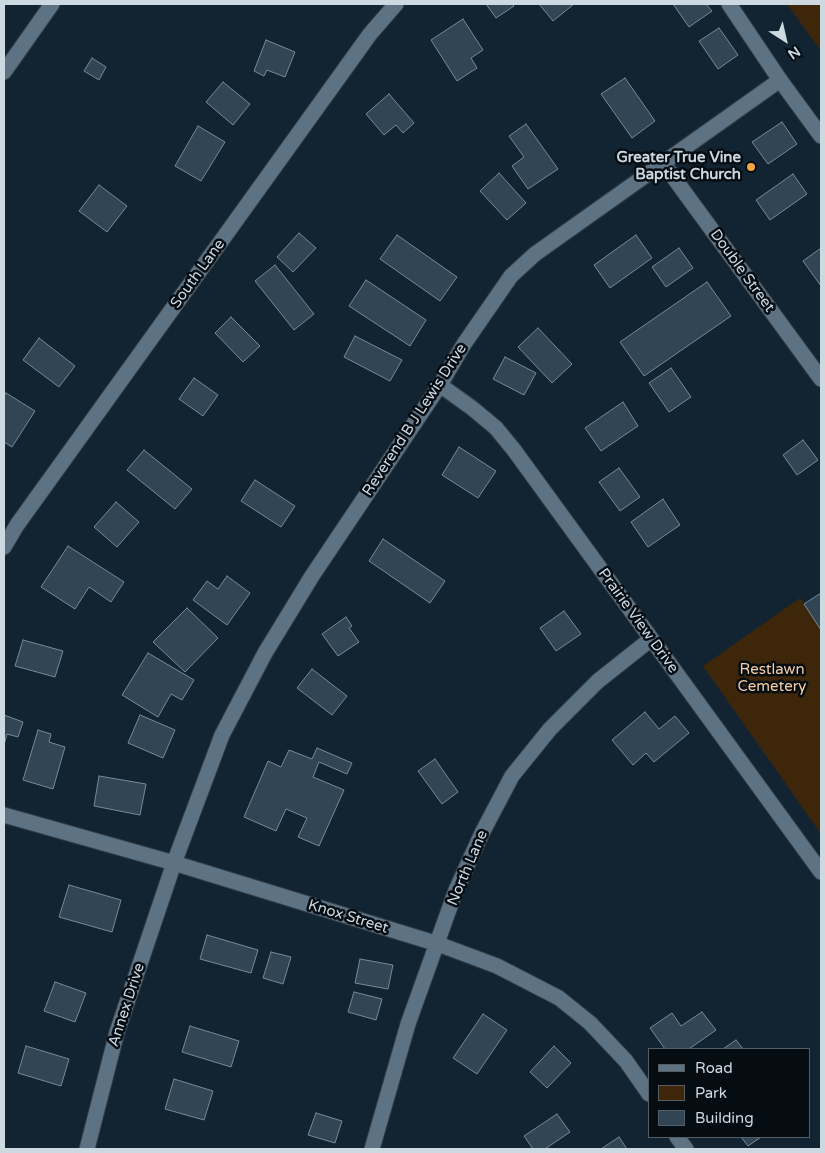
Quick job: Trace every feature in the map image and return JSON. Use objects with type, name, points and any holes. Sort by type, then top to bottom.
[{"type":"street","points":[[4,72],[52,4]]},
{"type":"street","name":"South Lane","points":[[4,546],[17,525],[370,34],[396,4]]},
{"type":"street","points":[[729,4],[780,80],[821,136]]},
{"type":"street","name":"Reverend B J Lewis Drive","points":[[174,863],[222,735],[265,653],[312,576],[440,385],[464,344],[511,276],[535,254],[780,80]]},
{"type":"street","name":"Double Street","points":[[663,163],[821,379]]},
{"type":"street","name":"Prairie View Drive","points":[[440,385],[496,428],[514,450],[821,872]]},
{"type":"street","name":"North Lane","points":[[372,1149],[408,1024],[456,890],[482,833],[512,776],[550,729],[598,681],[651,639]]},
{"type":"street","name":"Knox Street","points":[[4,815],[174,863],[438,944],[497,966],[559,998],[590,1023],[626,1061],[648,1093]]},
{"type":"street","name":"Annex Drive","points":[[87,1149],[117,1032],[174,863]]},
{"type":"street","points":[[678,1138],[686,1149]]},
{"type":"green space","points":[[787,4],[821,4],[821,51]]},
{"type":"green space","name":"Restlawn Cemetery","points":[[800,598],[821,627],[821,834],[703,666]]},
{"type":"building","points":[[486,4],[512,4],[514,6],[496,18]]},
{"type":"building","points":[[539,4],[574,4],[553,21]]},
{"type":"building","points":[[673,4],[706,4],[712,11],[689,27]]},
{"type":"building","points":[[463,19],[483,50],[471,58],[477,68],[457,81],[431,40]]},
{"type":"building","points":[[719,28],[738,55],[718,69],[699,41]]},
{"type":"building","points":[[266,40],[295,52],[285,77],[267,70],[264,76],[254,71]]},
{"type":"building","points":[[92,58],[106,67],[99,80],[84,71]]},
{"type":"building","points":[[625,78],[655,121],[632,138],[601,94]]},
{"type":"building","points":[[223,82],[250,104],[233,125],[206,102]]},
{"type":"building","points":[[389,94],[414,123],[403,133],[396,125],[384,135],[366,114]]},
{"type":"building","points":[[782,122],[797,144],[768,164],[752,142]]},
{"type":"building","points":[[526,124],[558,169],[528,189],[512,166],[524,157],[509,136]]},
{"type":"building","points":[[198,126],[225,142],[201,181],[175,166]]},
{"type":"building","points":[[499,173],[526,203],[507,220],[480,191]]},
{"type":"building","points":[[793,174],[807,194],[770,220],[756,200]]},
{"type":"building","points":[[99,185],[127,206],[107,232],[79,211]]},
{"type":"building","points":[[299,233],[316,248],[293,272],[277,257]]},
{"type":"building","points":[[397,235],[457,277],[440,301],[380,259]]},
{"type":"building","points":[[636,235],[652,258],[610,288],[594,265]]},
{"type":"building","points":[[679,248],[693,268],[666,287],[652,267]]},
{"type":"building","points":[[821,248],[821,286],[803,261]]},
{"type":"building","points":[[275,265],[314,314],[294,330],[255,281]]},
{"type":"building","points":[[366,280],[426,320],[410,346],[349,306]]},
{"type":"building","points":[[707,282],[731,316],[644,376],[620,342]]},
{"type":"building","points":[[231,317],[260,346],[243,362],[215,333]]},
{"type":"building","points":[[538,328],[572,364],[552,383],[518,347]]},
{"type":"building","points":[[355,336],[402,360],[390,381],[344,357]]},
{"type":"building","points":[[39,338],[75,366],[59,387],[23,360]]},
{"type":"building","points":[[505,357],[536,373],[524,395],[493,379]]},
{"type":"building","points":[[671,368],[691,397],[669,412],[649,383]]},
{"type":"building","points":[[194,378],[218,395],[203,416],[179,399]]},
{"type":"building","points":[[6,393],[35,411],[12,447],[4,442],[4,396]]},
{"type":"building","points":[[623,402],[638,426],[601,451],[585,428]]},
{"type":"building","points":[[803,440],[818,460],[797,475],[783,455]]},
{"type":"building","points":[[459,447],[496,471],[478,498],[442,475]]},
{"type":"building","points":[[144,450],[192,489],[175,509],[127,470]]},
{"type":"building","points":[[619,468],[640,497],[620,511],[599,482]]},
{"type":"building","points":[[255,480],[295,506],[281,527],[241,501]]},
{"type":"building","points":[[663,499],[680,525],[648,547],[631,522]]},
{"type":"building","points":[[116,502],[139,522],[117,547],[94,527]]},
{"type":"building","points":[[383,539],[445,581],[430,603],[369,561]]},
{"type":"building","points":[[68,546],[124,582],[111,602],[89,587],[75,609],[41,587]]},
{"type":"building","points":[[227,576],[250,593],[227,625],[193,600],[207,581],[218,589]]},
{"type":"building","points":[[821,593],[821,630],[804,604]]},
{"type":"building","points":[[187,608],[218,638],[185,672],[153,642]]},
{"type":"building","points":[[564,611],[581,634],[556,651],[540,628]]},
{"type":"building","points":[[346,617],[352,626],[349,628],[359,642],[338,656],[322,634]]},
{"type":"building","points":[[23,640],[63,651],[55,677],[15,666]]},
{"type":"building","points":[[148,653],[194,680],[182,700],[171,694],[158,717],[122,695]]},
{"type":"building","points":[[312,669],[347,696],[332,715],[297,688]]},
{"type":"building","points":[[645,712],[659,729],[675,716],[689,733],[654,762],[646,753],[633,765],[612,740]]},
{"type":"building","points":[[4,715],[23,722],[18,737],[7,734],[4,745]]},
{"type":"building","points":[[140,715],[175,730],[163,758],[128,743]]},
{"type":"building","points":[[38,730],[51,734],[49,742],[65,747],[53,789],[23,780]]},
{"type":"building","points":[[317,748],[352,763],[347,774],[319,762],[313,777],[344,790],[319,846],[298,837],[307,818],[286,809],[276,831],[244,817],[268,761],[281,767],[289,750],[312,759]]},
{"type":"building","points":[[435,759],[458,792],[442,804],[418,771]]},
{"type":"building","points":[[99,776],[146,784],[140,815],[94,806]]},
{"type":"building","points":[[69,885],[121,900],[112,932],[59,917]]},
{"type":"building","points":[[207,935],[258,950],[251,973],[200,959]]},
{"type":"building","points":[[271,952],[291,957],[283,984],[263,978]]},
{"type":"building","points":[[360,959],[393,965],[388,989],[355,983]]},
{"type":"building","points":[[55,982],[86,993],[75,1022],[44,1011]]},
{"type":"building","points":[[354,992],[382,999],[376,1020],[348,1012]]},
{"type":"building","points":[[702,1012],[716,1030],[690,1048],[664,1048],[650,1028],[672,1013],[681,1026]]},
{"type":"building","points":[[483,1014],[507,1030],[477,1074],[453,1058]]},
{"type":"building","points":[[190,1026],[239,1041],[231,1067],[182,1052]]},
{"type":"building","points":[[736,1040],[742,1048],[724,1048]]},
{"type":"building","points":[[26,1046],[69,1059],[61,1086],[18,1073]]},
{"type":"building","points":[[554,1046],[571,1063],[547,1088],[530,1072]]},
{"type":"building","points":[[174,1079],[213,1091],[204,1120],[165,1109]]},
{"type":"building","points":[[316,1113],[342,1121],[335,1143],[308,1135]]},
{"type":"building","points":[[557,1114],[570,1132],[545,1149],[533,1149],[524,1136]]},
{"type":"building","points":[[619,1137],[627,1149],[601,1149]]},
{"type":"building","points":[[742,1138],[760,1138],[748,1146]]},
{"type":"place","name":"Greater True Vine Baptist Church","points":[[751,167]]}]
